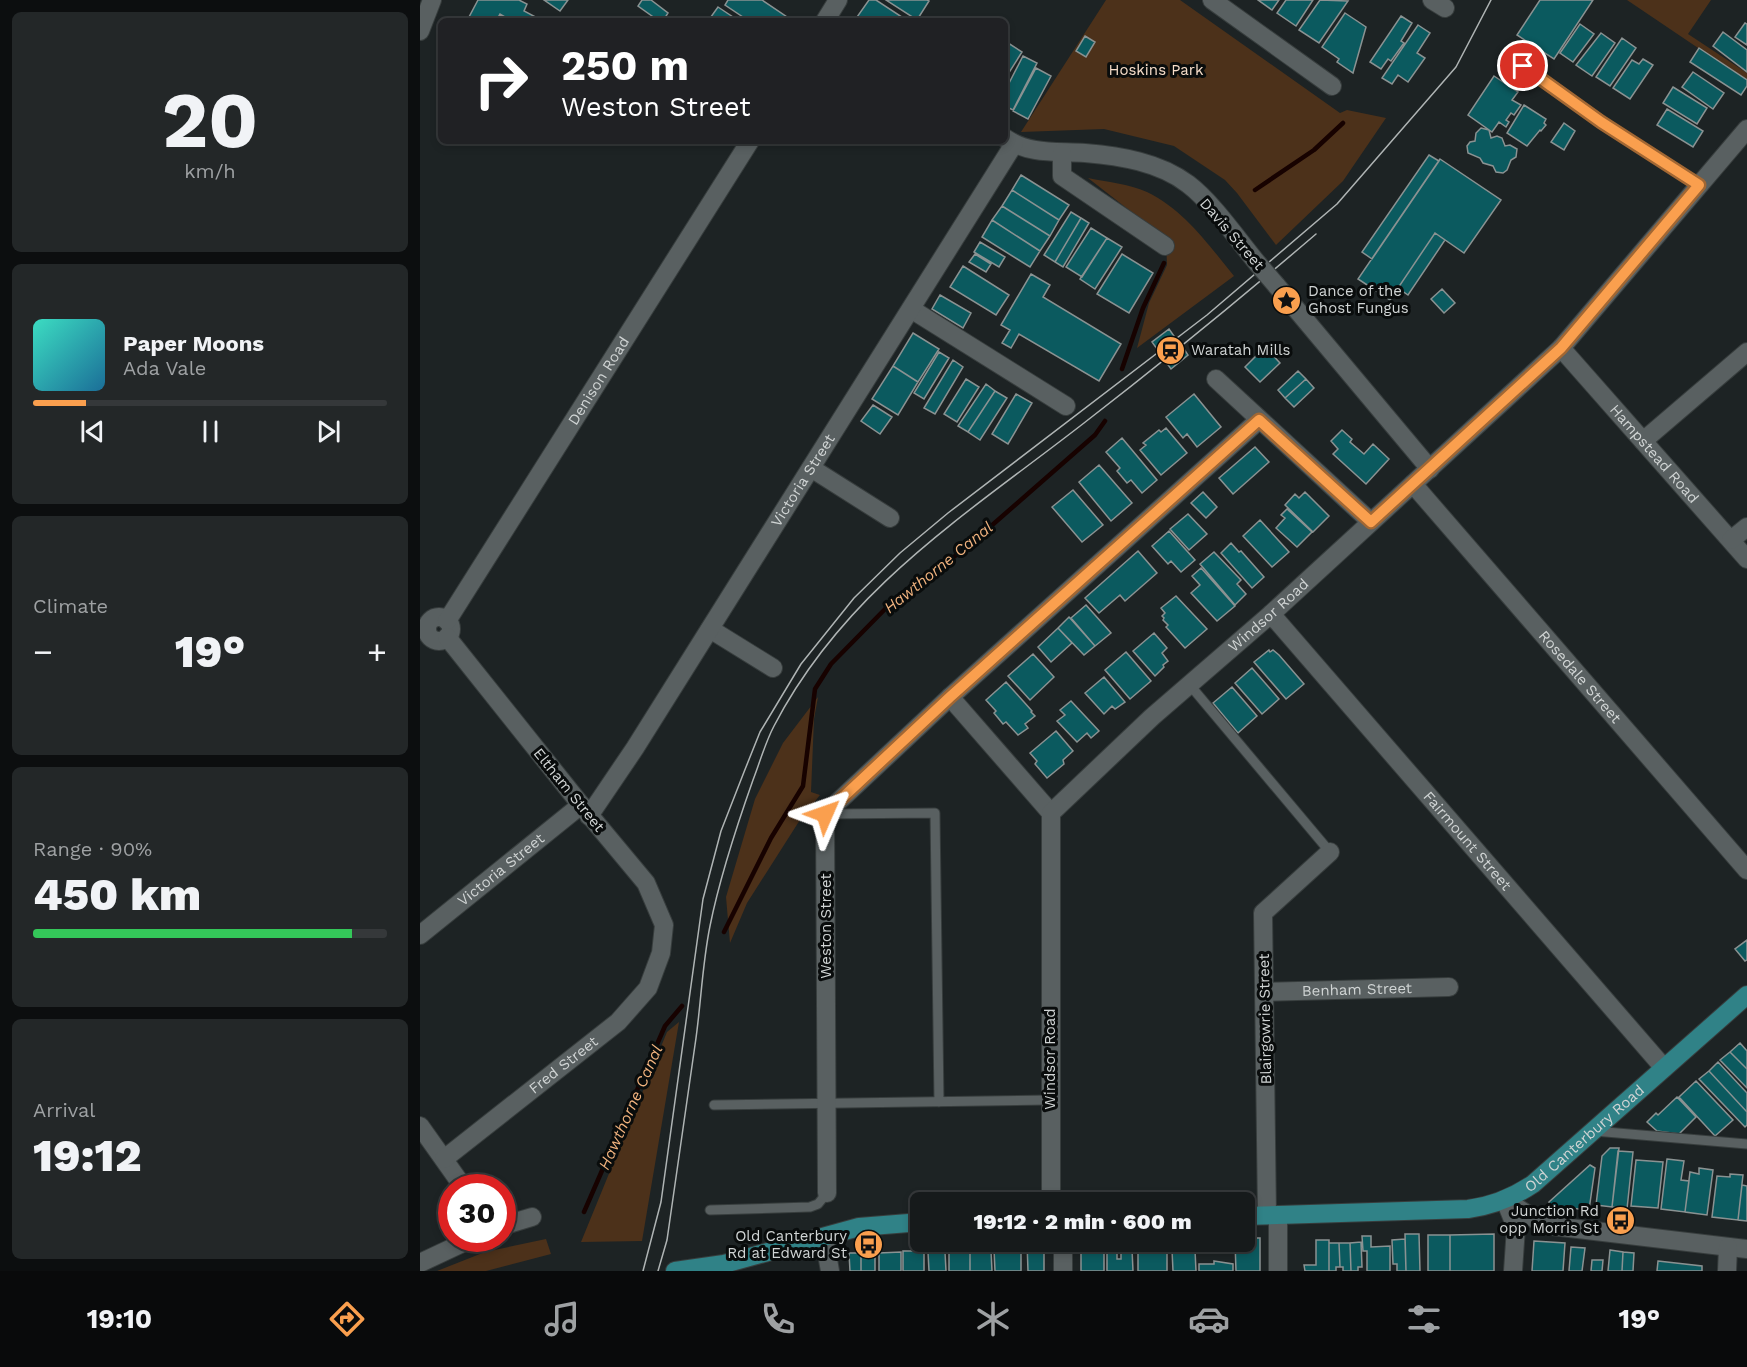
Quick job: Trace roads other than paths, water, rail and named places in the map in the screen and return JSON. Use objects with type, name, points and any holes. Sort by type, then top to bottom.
[{"type":"main road","name":"Old Canterbury Road","points":[[1255,1216],[1468,1209],[1505,1200],[1533,1184],[1747,995]]},
{"type":"main road","points":[[675,1271],[734,1261],[859,1227],[910,1223]]},
{"type":"street","points":[[420,31],[432,0]]},
{"type":"street","points":[[828,18],[838,0]]},
{"type":"street","points":[[1212,0],[1332,86]]},
{"type":"street","name":"Windsor Road","points":[[1051,1192],[1049,1100],[1051,813],[1152,717],[1271,614],[1561,348],[1747,129]]},
{"type":"street","name":"Davis Street","points":[[1010,141],[1030,150],[1130,158],[1169,173],[1189,184],[1430,469]]},
{"type":"street","name":"Victoria Street","points":[[420,934],[585,811],[635,748],[911,309],[1010,141]]},
{"type":"street","name":"Denison Road","points":[[432,629],[748,144]]},
{"type":"street","points":[[1062,153],[1062,176],[1165,246]]},
{"type":"street","points":[[911,309],[1066,406]]},
{"type":"street","name":"Hampstead Road","points":[[1561,348],[1747,559]]},
{"type":"street","points":[[1643,441],[1747,352]]},
{"type":"street","points":[[1216,379],[1371,522]]},
{"type":"street","points":[[825,814],[950,697],[1259,420]]},
{"type":"street","points":[[811,468],[890,518]]},
{"type":"street","name":"Rosedale Street","points":[[1413,484],[1747,870]]},
{"type":"street","points":[[1731,540],[1747,527]]},
{"type":"street","name":"Fairmount Street","points":[[1271,614],[1664,1068]]},
{"type":"street","name":"Eltham Street","points":[[432,629],[646,884],[664,925],[661,953]]},
{"type":"street","points":[[710,629],[772,668]]},
{"type":"street","points":[[950,697],[1051,813]]},
{"type":"street","name":"Weston Street","points":[[825,814],[827,1193]]},
{"type":"street","name":"Blairgowrie Street","points":[[1278,1271],[1273,1215],[1263,913],[1330,852]]},
{"type":"street","name":"Fred Street","points":[[444,1159],[618,1022],[648,988],[661,953]]},
{"type":"street","name":"Benham Street","points":[[1264,992],[1449,987]]},
{"type":"street","points":[[420,1126],[454,1174]]},
{"type":"street","points":[[1505,1200],[1544,1225],[1747,1249]]},
{"type":"street","points":[[1505,1200],[1516,1227],[1513,1271]]},
{"type":"street","points":[[516,1222],[532,1217]]},
{"type":"street","points":[[1516,1227],[1537,1229],[1544,1225]]},
{"type":"street","points":[[824,1236],[830,1271]]},
{"type":"street","points":[[1726,1271],[1728,1247]]},
{"type":"street","points":[[420,1263],[443,1252]]},
{"type":"street","points":[[1063,1252],[1063,1271]]},
{"type":"lane","points":[[1523,66],[1601,122],[1699,185]]},
{"type":"lane","points":[[1190,684],[1330,852]]},
{"type":"lane","points":[[825,814],[935,813],[939,1102]]},
{"type":"lane","points":[[714,1105],[1049,1100]]},
{"type":"lane","points":[[1594,1131],[1747,1144]]},
{"type":"lane","points":[[710,1209],[810,1207],[818,1204],[827,1193]]},
{"type":"waterway","points":[[1255,190],[1314,150],[1343,123]]},
{"type":"waterway","name":"Hawthorne Canal","points":[[1122,369],[1143,308],[1164,263]]},
{"type":"waterway","name":"Hawthorne Canal","points":[[724,932],[771,838],[803,786],[815,689],[831,664],[892,602],[966,548],[1095,435],[1105,421]]},
{"type":"waterway","name":"Hawthorne Canal","points":[[584,1212],[665,1026],[682,1006]]},
{"type":"tram line","points":[[643,1271],[661,1202],[703,899],[721,831],[760,732],[801,664],[854,598],[900,553],[948,513],[1207,315],[1337,204],[1456,67],[1491,0]]},
{"type":"tram line","points":[[658,1271],[667,1240],[697,1030],[705,956],[714,907],[735,834],[765,746],[803,677],[836,634],[872,594],[912,557],[1172,354],[1316,234]]},
{"type":"place","name":"Dance of the Ghost Fungus","points":[[1287,300]]},
{"type":"place","name":"Waratah Mills","points":[[1170,350]]},
{"type":"place","name":"Junction Rd opp Morris St","points":[[1620,1220]]},
{"type":"place","name":"Old Canterbury Rd at Edward St","points":[[868,1245]]},
{"type":"park label","name":"Hoskins Park","points":[[1156,70]]}]
